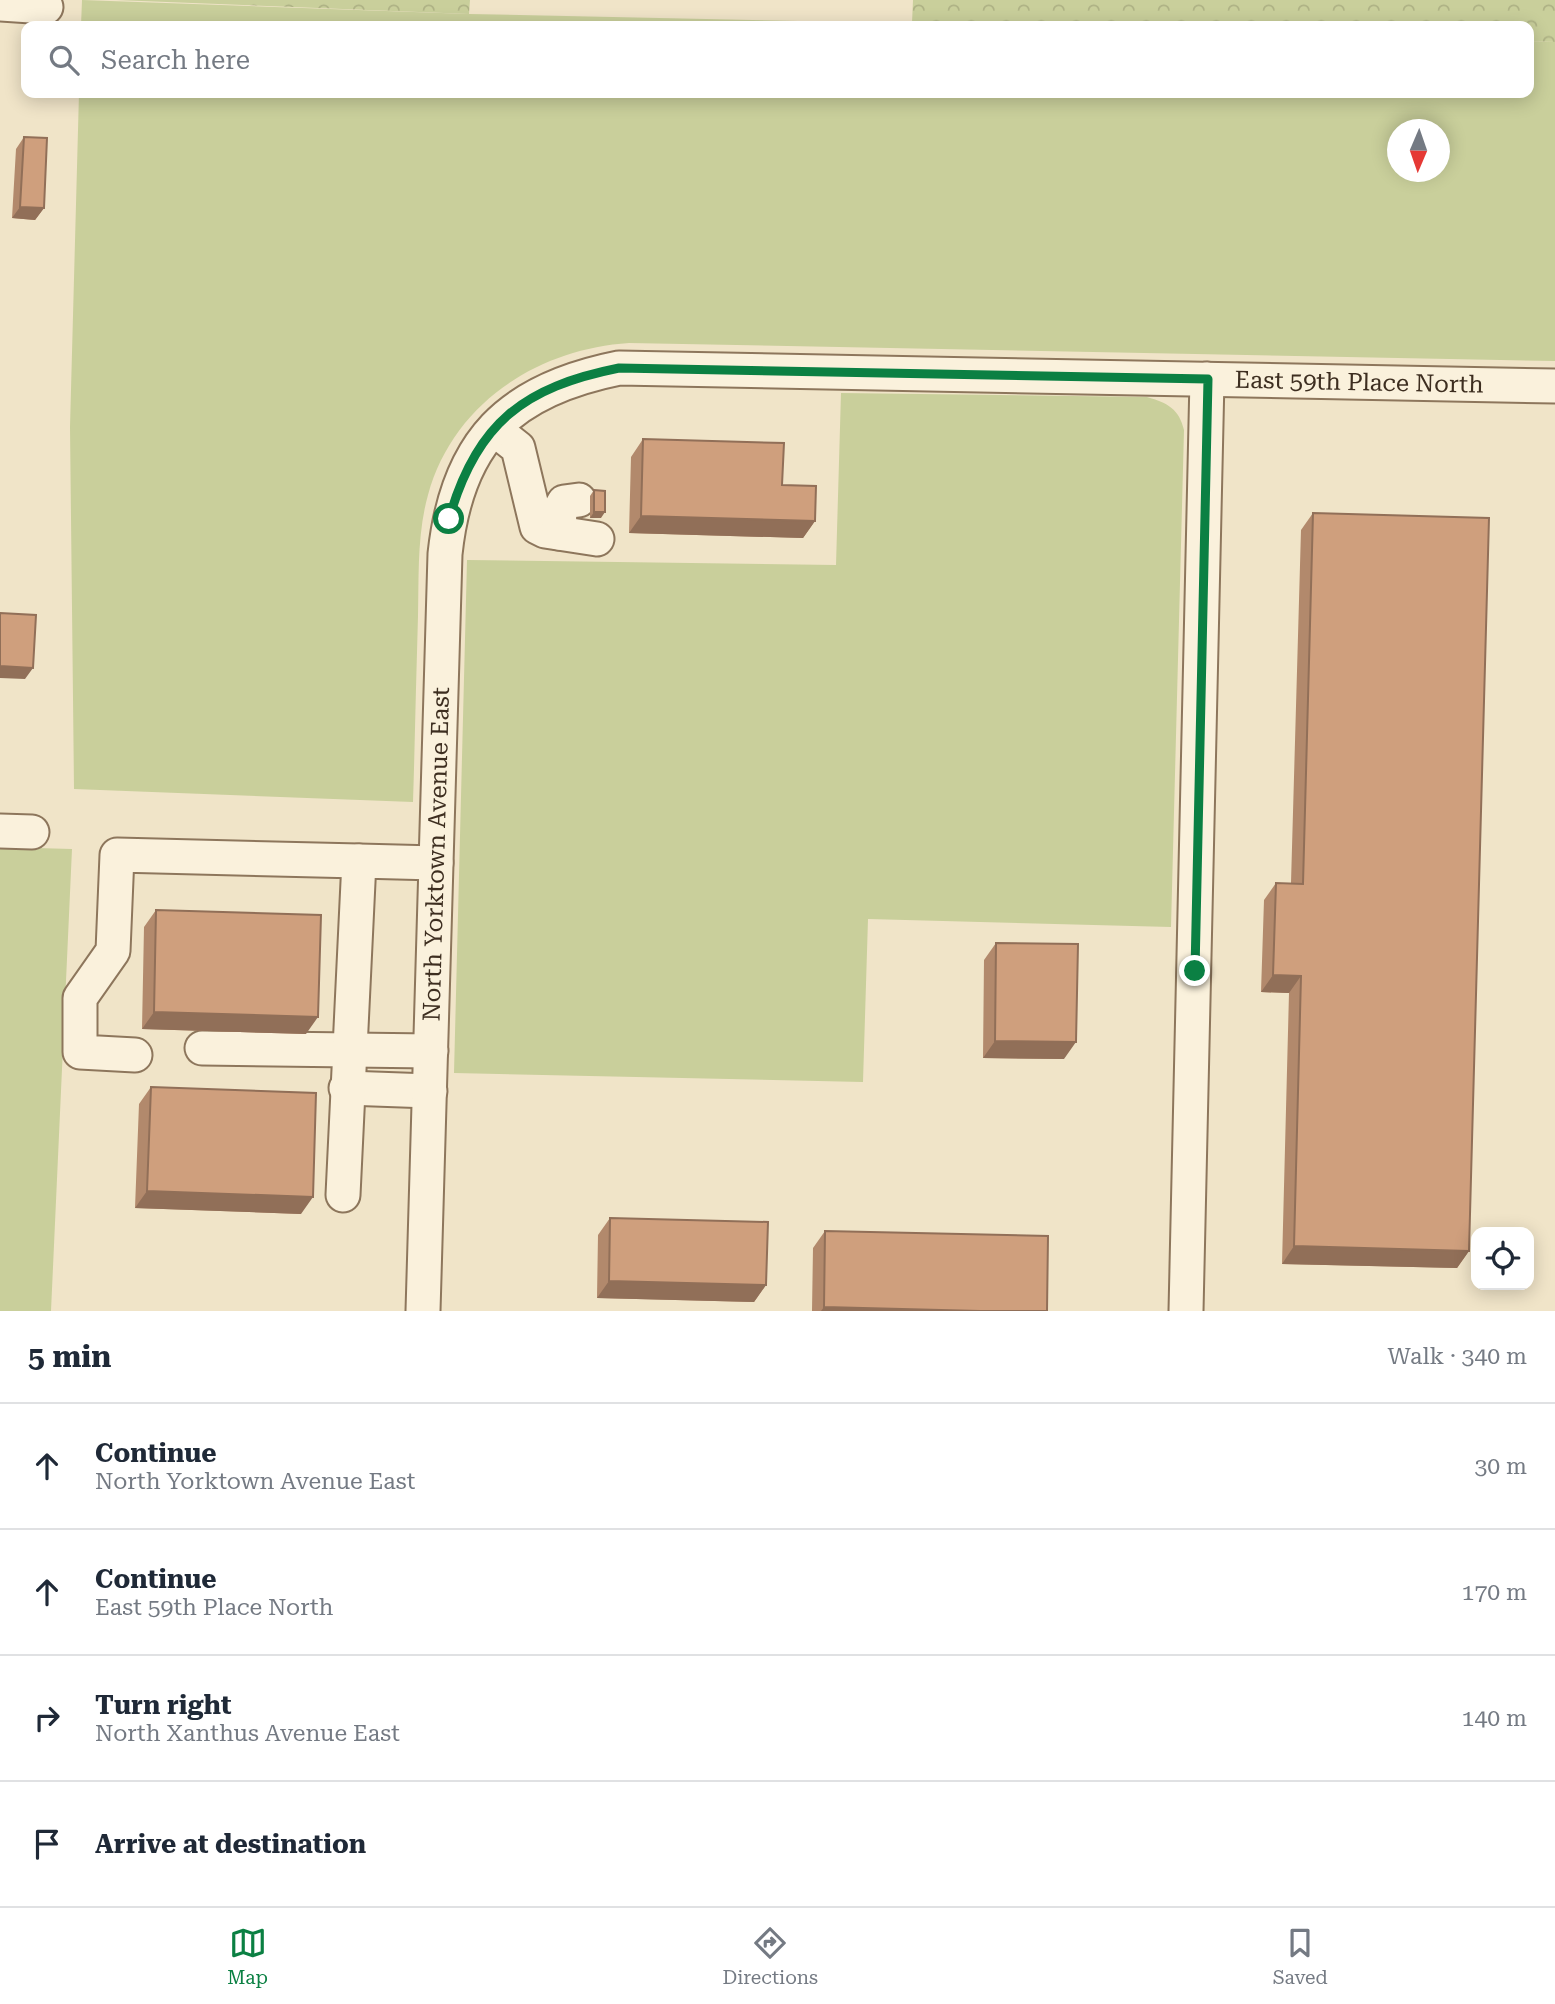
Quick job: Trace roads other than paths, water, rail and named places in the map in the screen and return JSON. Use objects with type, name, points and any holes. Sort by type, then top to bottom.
[{"type":"street","points":[[0,4],[46,7]]},
{"type":"street","name":"East 59th Place North","points":[[500,423],[552,387],[575,377],[619,368],[1555,386]]},
{"type":"street","points":[[1186,1311],[1208,379]]},
{"type":"street","points":[[500,423],[518,449],[537,527],[597,539]]},
{"type":"street","name":"North Yorktown Avenue East","points":[[423,1311],[445,554],[449,519],[459,483],[480,446],[500,423]]},
{"type":"street","points":[[559,533],[560,509],[564,502],[579,500]]},
{"type":"street","points":[[135,1055],[80,1052],[80,998],[113,951],[117,855],[436,863]]},
{"type":"street","points":[[343,1195],[346,1088],[359,861]]},
{"type":"street","points":[[202,1048],[430,1051]]},
{"type":"street","points":[[346,1088],[429,1091]]}]
